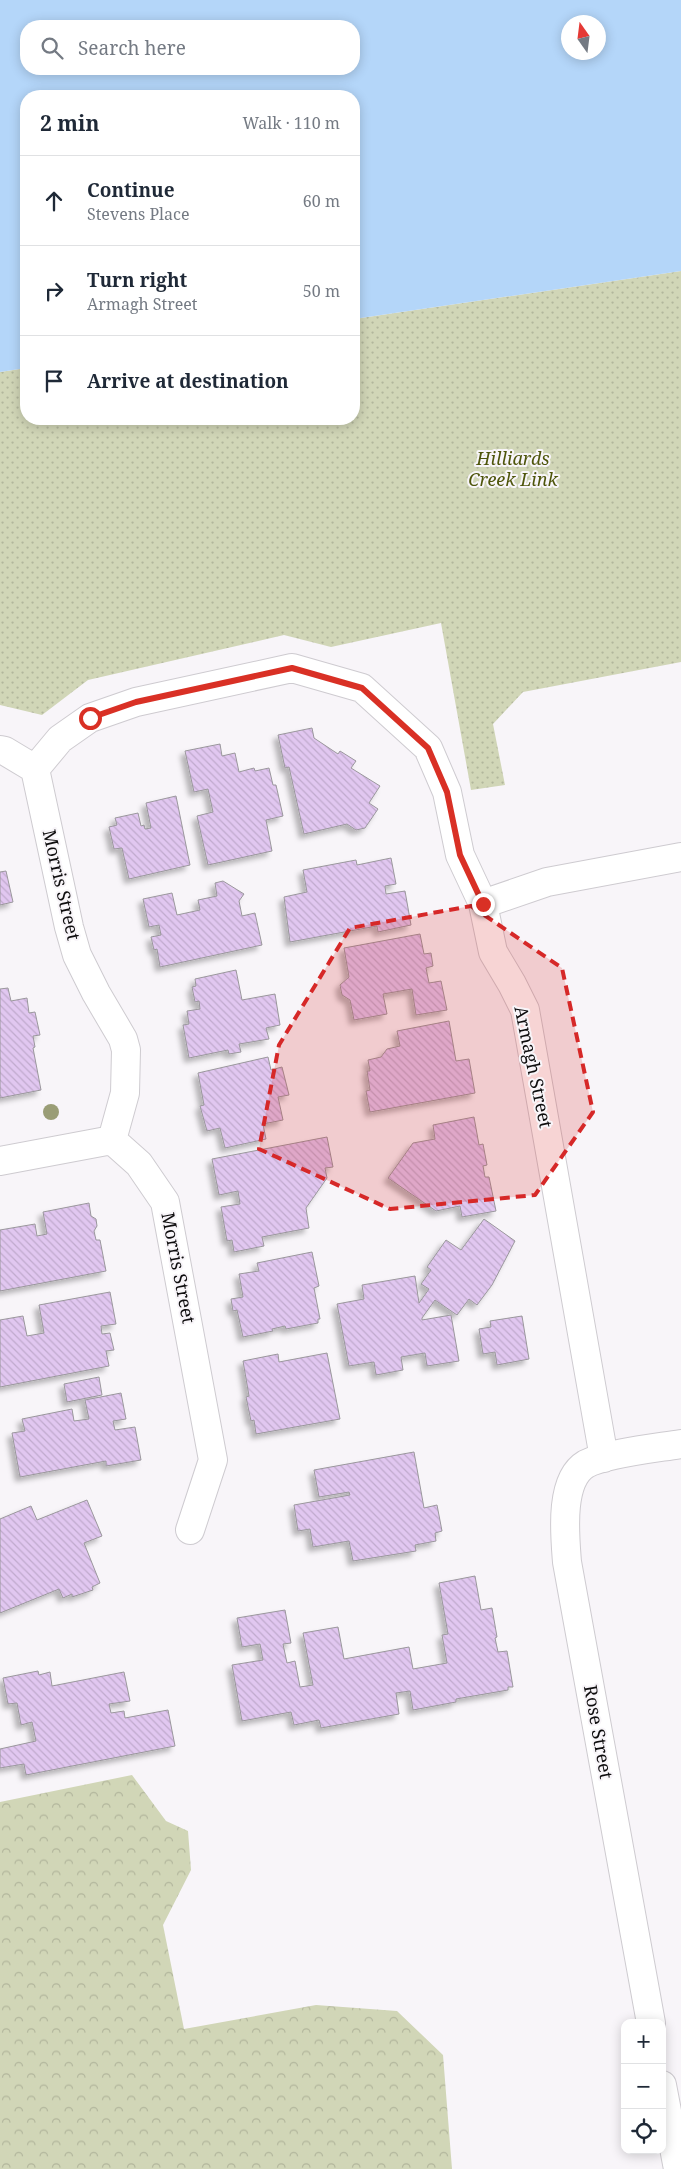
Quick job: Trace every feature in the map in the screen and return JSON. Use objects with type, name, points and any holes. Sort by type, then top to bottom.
[{"type":"street","name":"Armagh Street","points":[[36,769],[60,740],[90,718],[136,702],[292,668],[362,688],[428,748],[447,792],[460,855],[483,904],[493,952],[525,1010],[604,1458]]},
{"type":"street","points":[[0,750],[36,769]]},
{"type":"street","name":"Morris Street","points":[[36,769],[69,927],[77,955],[96,993],[123,1039],[126,1050],[125,1093],[112,1140],[139,1164],[165,1202],[214,1460],[190,1530]]},
{"type":"street","points":[[483,904],[547,882],[681,857]]},
{"type":"street","points":[[0,1161],[112,1140]]},
{"type":"street","name":"Rose Street","points":[[650,2019],[567,1562],[564,1524],[572,1480],[585,1465],[604,1458],[681,1444]]},
{"type":"street","points":[[666,2106],[678,2169]]},
{"type":"highlighted area","points":[[471,906],[562,968],[593,1112],[535,1195],[390,1209],[259,1149],[279,1045],[350,928]]},
{"type":"green space","name":"Hilliards Creek Link","points":[[681,271],[681,662],[523,692],[493,724],[505,785],[471,790],[441,623],[331,647],[284,635],[88,680],[42,715],[0,705],[0,372],[20,369],[20,425],[360,425],[360,318]]},
{"type":"green space","points":[[132,1775],[166,1821],[188,1831],[191,1870],[163,1925],[184,2029],[316,2005],[397,2011],[443,2055],[452,2169],[0,2169],[0,1802]]},
{"type":"water","points":[[0,0],[681,0],[681,271],[360,318],[360,90],[20,90],[20,369],[0,372]]},
{"type":"building","points":[[312,728],[314,738],[338,754],[340,751],[356,761],[351,768],[380,786],[369,803],[378,809],[365,828],[356,830],[347,824],[304,834],[289,767],[285,768],[278,735]]},
{"type":"building","points":[[220,744],[222,756],[235,753],[239,772],[254,768],[255,771],[269,768],[273,785],[276,785],[283,816],[266,820],[272,851],[208,865],[197,816],[213,812],[208,789],[194,792],[185,751]]},
{"type":"building","points":[[176,796],[190,865],[129,879],[122,848],[114,849],[109,827],[117,825],[115,818],[138,813],[141,826],[144,825],[145,829],[151,828],[146,803]]},
{"type":"building","points":[[391,858],[396,884],[385,886],[386,894],[405,891],[411,925],[378,932],[377,926],[290,942],[284,897],[307,892],[303,870],[356,860],[357,865]]},
{"type":"building","points":[[6,871],[13,902],[0,905],[0,872]]},
{"type":"building","points":[[223,881],[244,894],[239,901],[242,916],[255,913],[262,945],[160,967],[157,949],[154,950],[151,937],[161,935],[159,925],[149,927],[143,899],[172,893],[177,915],[200,910],[198,900],[217,896],[215,883]]},
{"type":"building","points":[[420,934],[424,954],[431,953],[433,966],[426,968],[429,983],[441,981],[447,1010],[416,1015],[412,989],[383,994],[387,1014],[354,1020],[350,1000],[342,995],[340,985],[349,977],[344,948]]},
{"type":"building","points":[[236,970],[242,1000],[275,994],[280,1025],[266,1028],[269,1039],[239,1044],[241,1052],[229,1054],[228,1050],[189,1058],[183,1025],[189,1024],[187,1011],[200,1009],[199,1001],[195,1002],[192,987],[196,986],[195,979]]},
{"type":"building","points":[[8,988],[11,1001],[27,998],[29,1013],[35,1012],[40,1035],[33,1036],[35,1047],[33,1048],[41,1090],[0,1098],[0,989]]},
{"type":"building","points":[[449,1021],[456,1061],[469,1059],[475,1093],[370,1112],[366,1091],[370,1090],[367,1071],[370,1071],[368,1060],[381,1057],[387,1049],[400,1046],[397,1031]]},
{"type":"building","points":[[268,1057],[271,1070],[282,1067],[289,1095],[278,1097],[283,1120],[263,1124],[266,1139],[225,1148],[220,1128],[207,1131],[200,1106],[204,1105],[198,1073]]},
{"type":"building","points":[[474,1117],[479,1145],[483,1144],[487,1165],[483,1166],[485,1177],[489,1177],[496,1211],[462,1217],[460,1206],[436,1211],[388,1178],[413,1143],[435,1139],[433,1125]]},
{"type":"building","points":[[327,1137],[333,1167],[325,1168],[327,1178],[306,1208],[309,1228],[262,1237],[264,1246],[234,1252],[232,1240],[227,1241],[221,1207],[240,1204],[238,1191],[219,1195],[212,1159]]},
{"type":"building","points":[[89,1203],[91,1216],[96,1219],[97,1226],[94,1231],[96,1240],[100,1240],[106,1271],[0,1291],[0,1230],[35,1224],[37,1236],[47,1234],[43,1212]]},
{"type":"building","points":[[484,1219],[515,1241],[492,1285],[477,1305],[469,1299],[457,1315],[435,1300],[422,1318],[422,1320],[451,1315],[459,1361],[427,1366],[425,1353],[401,1357],[403,1370],[376,1375],[374,1362],[349,1366],[337,1304],[364,1299],[362,1285],[415,1276],[419,1303],[429,1289],[421,1284],[431,1270],[427,1267],[446,1240],[461,1250]]},
{"type":"building","points":[[312,1252],[319,1286],[314,1288],[320,1319],[318,1319],[318,1323],[286,1329],[285,1326],[272,1329],[273,1331],[243,1337],[237,1310],[233,1311],[231,1299],[243,1297],[239,1274],[259,1271],[257,1263]]},
{"type":"building","points":[[110,1292],[116,1324],[101,1326],[102,1334],[110,1333],[114,1350],[106,1351],[109,1366],[0,1387],[0,1320],[23,1316],[27,1336],[44,1333],[39,1305]]},
{"type":"building","points":[[522,1316],[529,1359],[497,1365],[495,1352],[483,1354],[479,1329],[491,1327],[490,1321]]},
{"type":"building","points":[[327,1353],[340,1419],[256,1434],[254,1420],[251,1421],[246,1397],[249,1396],[243,1361],[278,1354],[279,1362]]},
{"type":"building","points":[[99,1377],[102,1395],[67,1402],[64,1384]]},
{"type":"building","points":[[121,1393],[126,1419],[113,1421],[115,1430],[135,1427],[141,1460],[106,1466],[106,1461],[20,1477],[12,1433],[25,1431],[22,1419],[72,1409],[74,1421],[89,1419],[85,1400]]},
{"type":"building","points":[[414,1452],[424,1508],[437,1505],[442,1531],[435,1533],[436,1541],[415,1545],[416,1551],[353,1561],[349,1541],[313,1547],[310,1529],[298,1531],[294,1505],[350,1495],[349,1492],[319,1497],[314,1470]]},
{"type":"building","points":[[87,1500],[102,1536],[84,1543],[100,1583],[92,1587],[93,1590],[72,1597],[72,1594],[63,1598],[59,1589],[0,1613],[0,1519],[31,1506],[37,1520]]},
{"type":"building","points":[[475,1576],[481,1610],[492,1608],[498,1652],[507,1651],[513,1687],[508,1687],[508,1690],[456,1699],[456,1702],[413,1710],[410,1691],[396,1693],[399,1714],[321,1728],[319,1720],[294,1725],[291,1712],[242,1721],[232,1665],[263,1660],[260,1644],[242,1647],[237,1618],[285,1610],[291,1643],[283,1644],[287,1663],[295,1661],[300,1687],[313,1685],[303,1633],[338,1627],[344,1659],[409,1647],[413,1669],[447,1663],[442,1635],[448,1634],[439,1583]]},
{"type":"building","points":[[38,1671],[39,1675],[50,1672],[52,1686],[124,1672],[130,1701],[109,1704],[111,1713],[124,1711],[125,1718],[168,1710],[175,1746],[26,1775],[24,1764],[0,1768],[0,1749],[36,1741],[32,1722],[21,1725],[17,1703],[8,1704],[3,1678]]},
{"type":"route","points":[[90,718],[136,702],[292,668],[362,688],[428,748],[447,792],[460,855],[483,904]]}]
